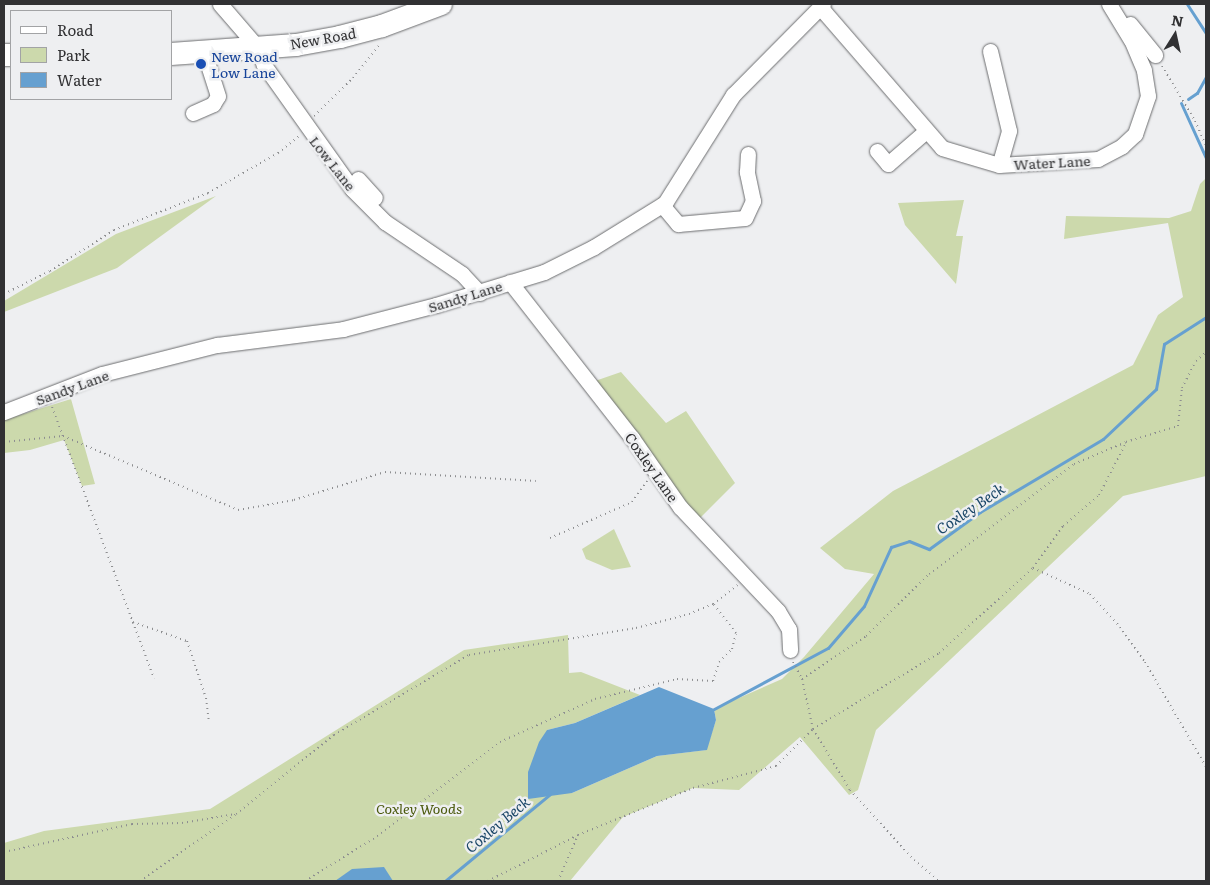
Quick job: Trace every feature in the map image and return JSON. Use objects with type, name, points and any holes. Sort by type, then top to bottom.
[{"type":"highway","name":"New Road","points":[[172,54],[258,48],[340,37],[382,26],[441,4]]},
{"type":"street","name":"Low Lane","points":[[220,4],[258,48],[264,65],[307,130],[361,188],[384,222],[462,274],[480,293]]},
{"type":"street","name":"Water Lane","points":[[821,6],[864,55],[926,132],[942,148],[999,164],[1098,159],[1122,146],[1135,134],[1148,96],[1144,70],[1109,4]]},
{"type":"street","name":"Sandy Lane","points":[[4,412],[102,374],[217,345],[343,329],[480,293],[544,272],[594,247],[662,206],[733,95],[821,6]]},
{"type":"street","points":[[1119,20],[1125,19],[1155,55]]},
{"type":"street","name":"Water Lane","points":[[989,51],[1010,131],[999,164]]},
{"type":"street","points":[[193,113],[213,104],[218,96],[204,52]]},
{"type":"street","points":[[877,151],[883,167],[926,132]]},
{"type":"street","points":[[662,206],[678,224],[745,218],[752,201],[747,172],[748,154]]},
{"type":"street","points":[[361,188],[387,209]]},
{"type":"street","name":"Coxley Lane","points":[[510,282],[651,464],[680,507],[778,611],[789,629],[790,650]]},
{"type":"path","points":[[4,294],[50,271],[114,230],[208,194],[278,152],[307,130],[315,114],[353,78],[382,42]]},
{"type":"path","points":[[1155,55],[1195,121],[1206,146]]},
{"type":"path","points":[[802,680],[866,636],[929,574],[1036,490],[1074,464],[1126,442],[1178,426],[1182,388],[1196,361],[1206,352]]},
{"type":"path","points":[[48,395],[154,678]]},
{"type":"path","points":[[4,442],[63,436],[238,510],[294,500],[385,472],[536,481]]},
{"type":"path","points":[[488,881],[578,835],[693,788],[776,766],[813,729],[939,652],[1033,568],[1063,526],[1100,495],[1126,442]]},
{"type":"path","points":[[550,538],[632,502],[646,487],[651,464]]},
{"type":"path","points":[[1033,568],[1090,594],[1120,627],[1145,662],[1206,767]]},
{"type":"path","points":[[140,881],[236,814],[334,735],[469,655],[636,628],[689,614],[713,604],[747,577]]},
{"type":"path","points":[[304,881],[372,839],[500,742],[595,699],[677,679],[713,681],[719,662],[732,649],[736,633],[713,604]]},
{"type":"path","points":[[132,622],[187,641],[206,698],[209,723]]},
{"type":"path","points":[[790,650],[802,680],[813,729],[850,790],[914,860],[939,881]]},
{"type":"path","points":[[4,852],[132,824],[182,823],[236,814]]},
{"type":"path","points":[[558,881],[578,835]]},
{"type":"green space","name":"Coxley Woods","points":[[1206,178],[1206,476],[1123,496],[876,730],[858,790],[849,795],[800,737],[739,790],[693,788],[623,817],[570,881],[4,881],[4,843],[44,831],[210,809],[464,650],[568,635],[569,673],[581,672],[640,695],[575,723],[547,730],[572,793],[657,756],[706,750],[716,720],[714,709],[782,679],[804,657],[874,574],[845,569],[820,548],[893,491],[1133,365],[1158,315],[1183,297],[1168,223],[1064,239],[1066,216],[1169,218],[1191,211],[1200,184]]},
{"type":"green space","points":[[216,196],[117,268],[4,312],[4,301],[116,234]]},
{"type":"green space","points":[[964,200],[956,236],[963,236],[956,284],[905,225],[898,203]]},
{"type":"green space","points":[[621,372],[666,423],[686,411],[735,483],[699,519],[595,381]]},
{"type":"green space","points":[[71,399],[95,484],[82,486],[64,440],[30,450],[4,453],[4,420]]},
{"type":"green space","points":[[614,529],[631,567],[612,570],[586,559],[582,549]]},
{"type":"water","points":[[659,687],[714,709],[716,720],[707,750],[657,756],[572,793],[528,799],[528,772],[539,742],[547,730],[575,723]]},
{"type":"water","points":[[384,867],[393,881],[335,881],[352,869]]},
{"type":"waterway","name":"Coxley Beck","points":[[1187,4],[1206,33]]},
{"type":"waterway","name":"Coxley Beck","points":[[1188,99],[1197,93],[1206,77]]},
{"type":"waterway","name":"Coxley Beck","points":[[1181,103],[1206,158]]},
{"type":"waterway","name":"Coxley Beck","points":[[714,709],[828,648],[864,606],[891,547],[909,541],[929,549],[980,512],[1103,439],[1156,389],[1164,344],[1206,317]]},
{"type":"waterway","name":"Coxley Beck","points":[[445,881],[550,794]]},
{"type":"place","name":"New Road Low Lane","points":[[201,64]]}]
